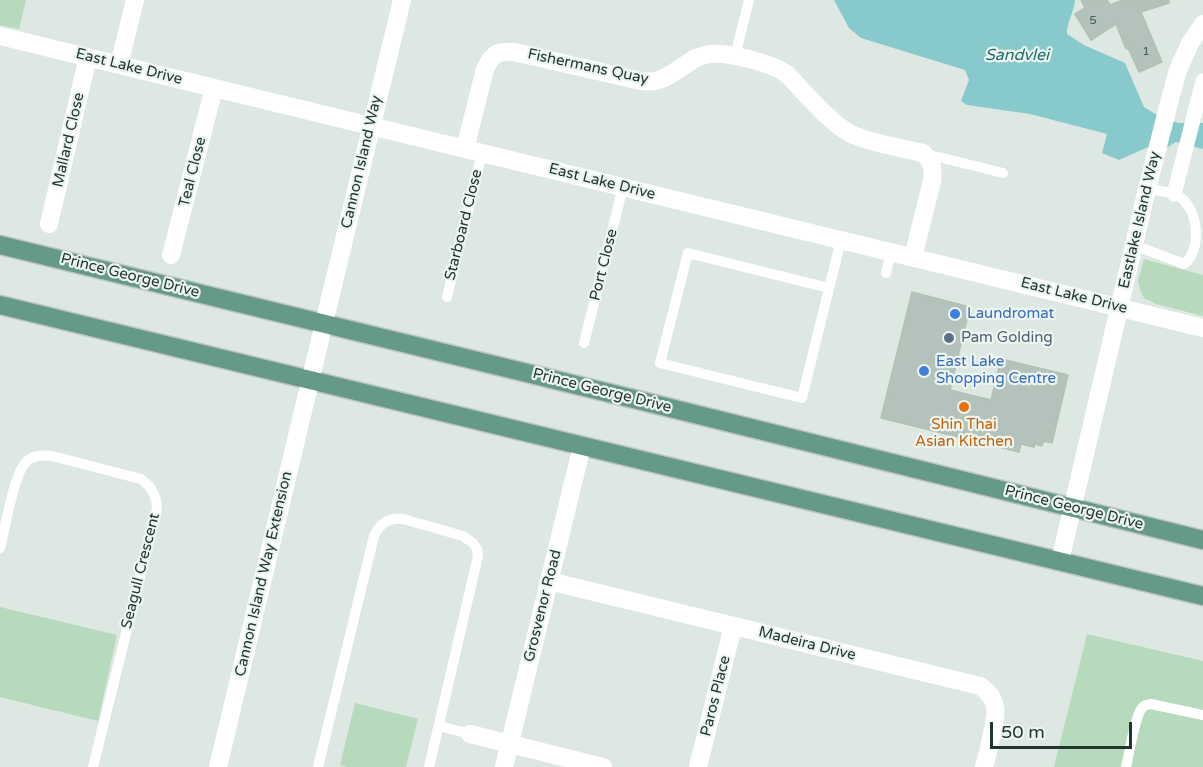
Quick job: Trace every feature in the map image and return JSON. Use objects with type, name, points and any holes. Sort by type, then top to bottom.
[{"type":"main road","name":"Prince George Drive","points":[[0,244],[1203,540]]},
{"type":"main road","points":[[0,305],[1203,596]]},
{"type":"street","points":[[119,65],[135,0]]},
{"type":"street","name":"Cannon Island Way","points":[[310,380],[402,0]]},
{"type":"street","name":"Eastlake Island Way","points":[[1060,561],[1168,103],[1178,70],[1190,43],[1203,24]]},
{"type":"street","name":"East Lake Drive","points":[[0,36],[1203,328]]},
{"type":"street","name":"Fishermans Quay","points":[[474,151],[485,69],[496,54],[503,52],[525,54],[641,81],[656,81],[710,54],[735,56],[768,64],[787,74],[834,122],[849,133],[860,138],[923,153]]},
{"type":"street","name":"Mallard Close","points":[[49,224],[88,57]]},
{"type":"street","points":[[1174,194],[1203,81]]},
{"type":"street","name":"Teal Close","points":[[171,255],[214,88]]},
{"type":"street","points":[[913,257],[934,171],[933,165],[923,153]]},
{"type":"street","name":"Cannon Island Way Extension","points":[[218,767],[310,380]]},
{"type":"street","name":"Grosvenor Road","points":[[504,767],[582,446]]},
{"type":"street","name":"Madeira Drive","points":[[549,581],[980,686],[992,697],[996,709],[996,718],[984,767]]},
{"type":"street","name":"Paros Place","points":[[699,767],[733,626]]},
{"type":"street","points":[[471,734],[603,767]]},
{"type":"lane","points":[[735,56],[749,0]]},
{"type":"lane","name":"Starboard Close","points":[[447,297],[474,151]]},
{"type":"lane","points":[[923,153],[1003,173]]},
{"type":"lane","name":"Port Close","points":[[584,343],[623,187]]},
{"type":"lane","points":[[1134,245],[1184,264],[1190,261],[1196,248],[1199,230],[1194,215],[1185,201],[1174,194],[1147,189]]},
{"type":"lane","points":[[829,288],[688,253],[660,363],[802,398],[841,240]]},
{"type":"lane","points":[[886,273],[891,252]]},
{"type":"lane","name":"Seagull Crescent","points":[[0,548],[18,473],[27,460],[40,455],[52,456],[141,479],[150,486],[156,498],[157,508],[93,767]]},
{"type":"lane","points":[[318,767],[374,536],[382,524],[395,518],[463,536],[469,539],[477,549],[478,563],[429,767]]},
{"type":"lane","points":[[1126,767],[1138,717],[1143,707],[1151,704],[1203,715]]},
{"type":"lane","points":[[439,726],[471,734]]},
{"type":"green space","points":[[0,0],[26,0],[19,29],[0,25]]},
{"type":"green space","points":[[1144,259],[1203,275],[1203,316],[1156,304],[1144,298],[1138,280]]},
{"type":"green space","points":[[0,607],[117,635],[98,721],[0,697]]},
{"type":"green space","points":[[1087,634],[1203,661],[1203,767],[1054,767]]},
{"type":"green space","points":[[355,703],[418,719],[406,767],[340,765]]},
{"type":"water","name":"Sandvlei","points":[[834,0],[1075,0],[1067,34],[1084,45],[1125,63],[1144,107],[1178,123],[1203,123],[1203,149],[1176,142],[1168,147],[1148,147],[1119,160],[1102,153],[1107,134],[1030,114],[967,105],[961,101],[969,80],[965,70],[861,38],[849,28]]},
{"type":"building","points":[[1081,0],[1107,0],[1110,5],[1123,0],[1169,0],[1169,3],[1141,12],[1162,62],[1139,72],[1116,24],[1091,40],[1075,14],[1085,8]]},
{"type":"building","name":"East Lake Shopping Centre","points":[[912,292],[970,307],[950,390],[991,400],[1001,359],[1068,375],[1052,443],[1044,441],[1042,446],[1035,444],[1034,447],[1021,444],[1019,452],[881,418]]},
{"type":"place","name":"Laundromat","points":[[955,314]]},
{"type":"place","name":"Pam Golding","points":[[949,338]]},
{"type":"place","name":"East Lake Shopping Centre","points":[[924,371]]},
{"type":"place","name":"Shin Thai Asian Kitchen","points":[[964,407]]}]
